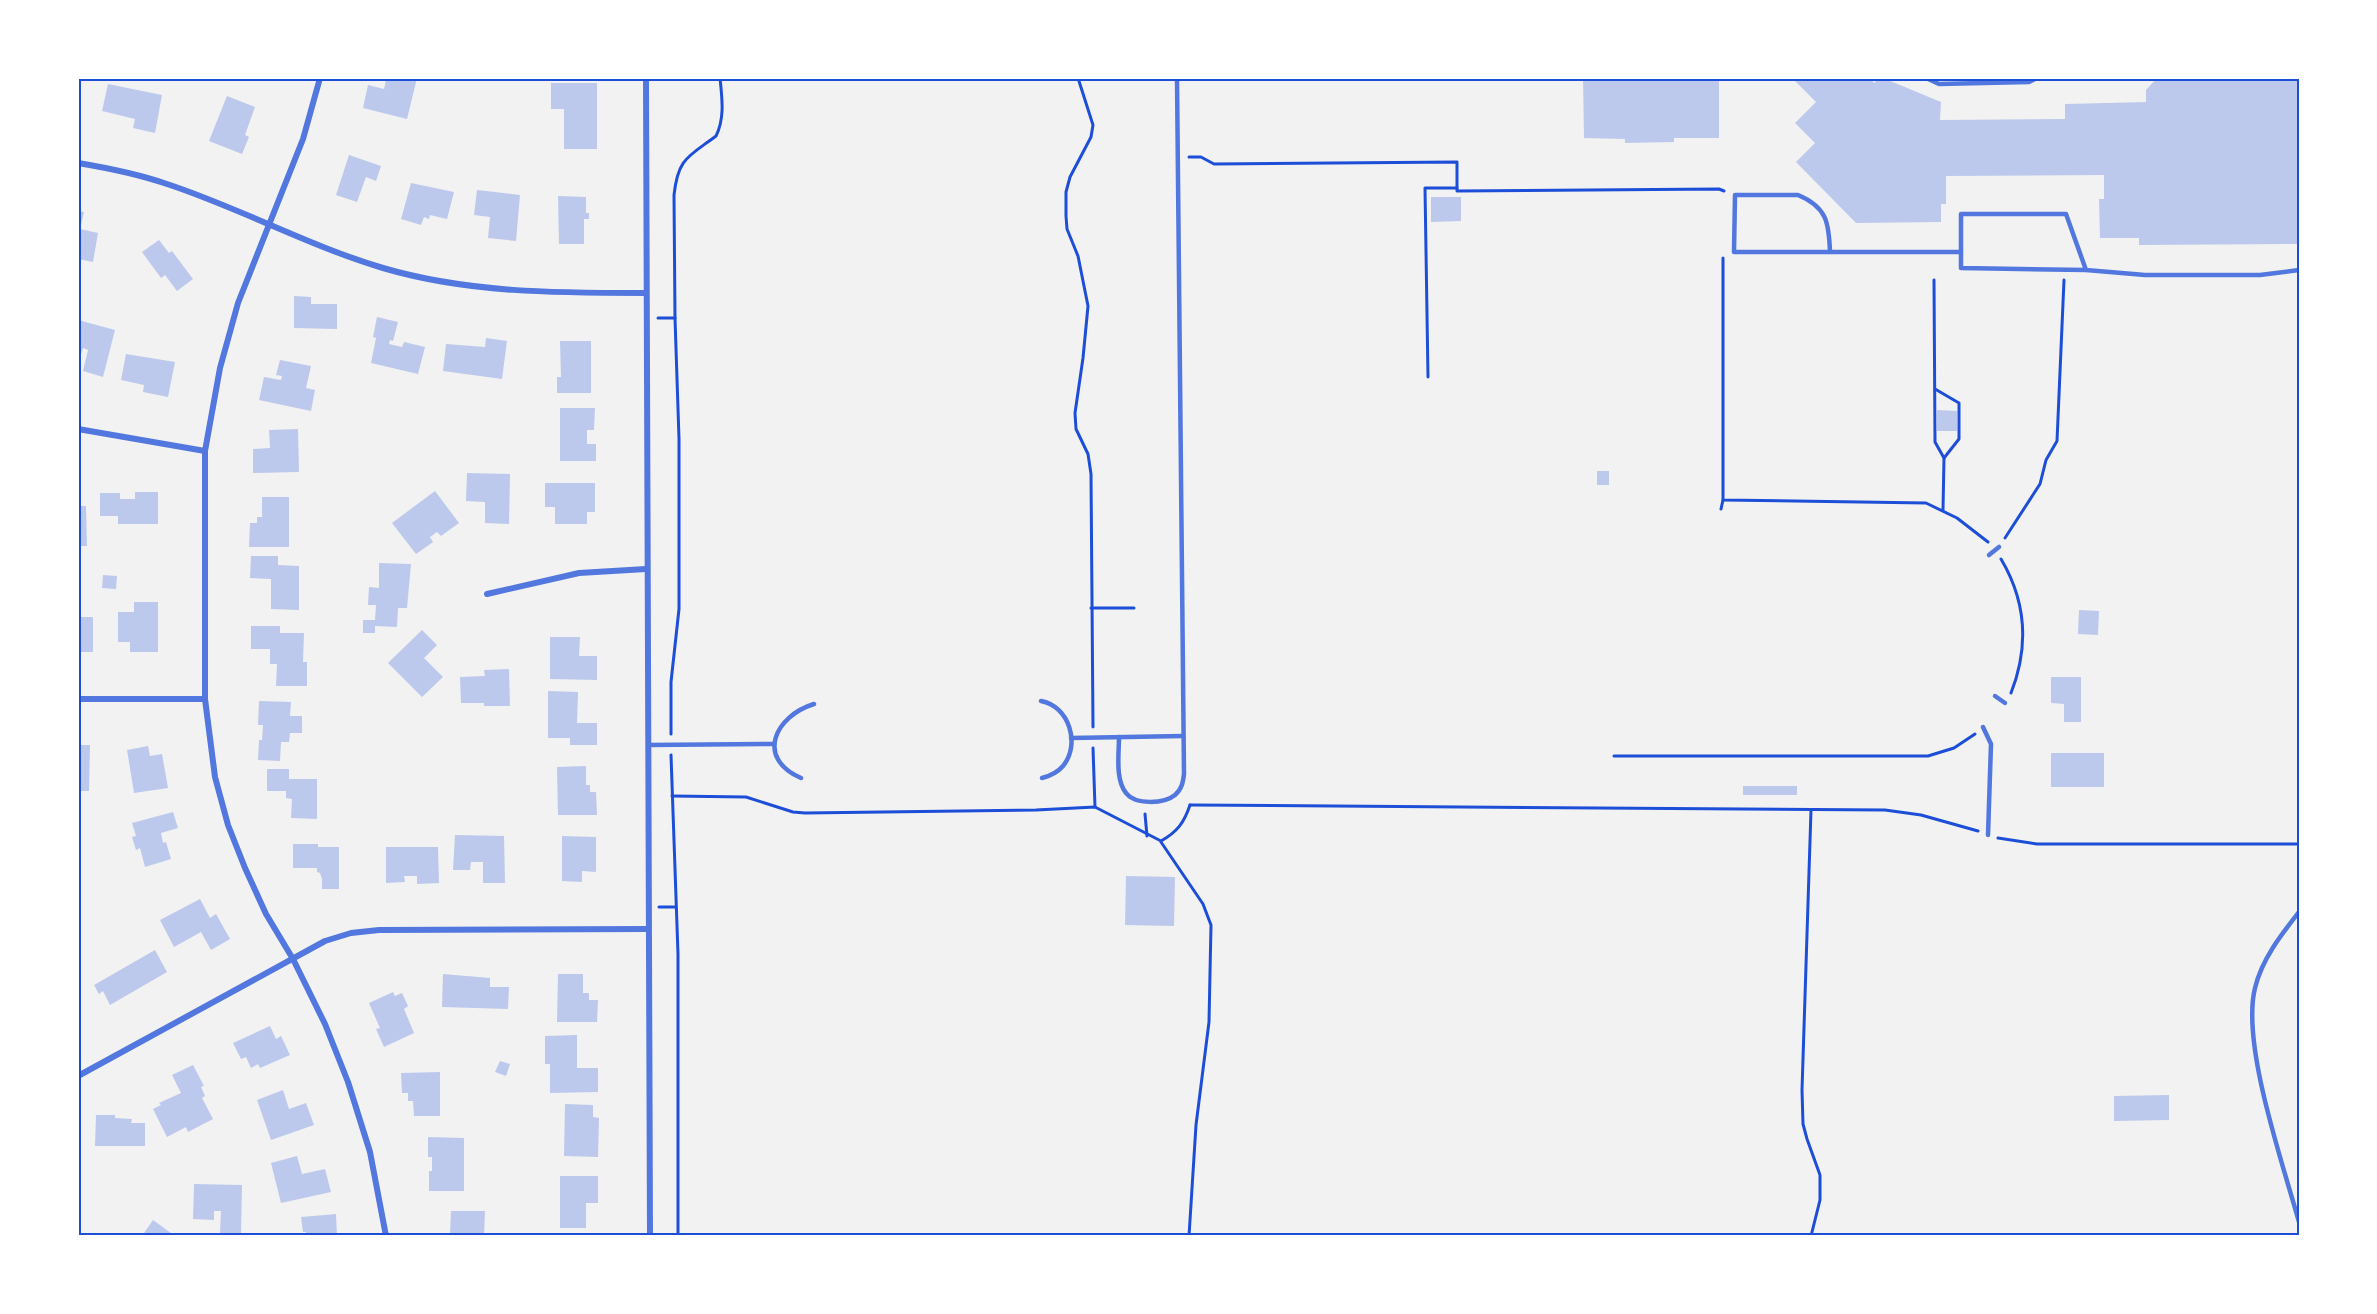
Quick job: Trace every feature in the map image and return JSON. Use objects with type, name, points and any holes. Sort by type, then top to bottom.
[{"type":"street","points":[[320,78],[303,138],[238,303],[220,368],[205,451],[206,699],[215,777],[228,825],[266,914],[293,959],[325,1024],[348,1082],[370,1152],[386,1236]]},
{"type":"street","points":[[646,78],[650,1236]]},
{"type":"street","points":[[78,163],[104,167],[166,183],[383,268],[446,282],[505,290],[645,293]]},
{"type":"street","points":[[78,429],[205,451]]},
{"type":"street","points":[[487,594],[579,573],[646,569]]},
{"type":"street","points":[[78,699],[206,699]]},
{"type":"street","points":[[78,1076],[325,941],[351,933],[379,930],[648,929]]},
{"type":"lane","points":[[1119,737],[1122,786],[1127,795],[1144,802],[1166,799],[1175,795],[1182,786],[1184,774],[1178,78]]},
{"type":"lane","points":[[1926,78],[1939,84],[2029,82],[2037,78]]},
{"type":"lane","points":[[1830,252],[1829,226],[1819,208],[1805,198],[1798,195],[1735,195],[1734,252],[1830,252],[1961,252]]},
{"type":"lane","points":[[2086,270],[2066,214],[1961,214],[1961,268],[2064,269],[2145,275],[2260,275],[2299,270]]},
{"type":"lane","points":[[1989,555],[1998,549]]},
{"type":"lane","points":[[1995,696],[2005,703]]},
{"type":"lane","points":[[1041,701],[1054,705],[1062,711],[1067,719],[1071,738],[1070,751],[1064,765],[1054,774],[1042,778]]},
{"type":"lane","points":[[801,778],[787,771],[776,754],[774,744],[778,729],[786,718],[814,704]]},
{"type":"lane","points":[[1983,728],[1991,744],[1988,835]]},
{"type":"lane","points":[[1071,738],[1183,736]]},
{"type":"lane","points":[[648,746],[774,744]]},
{"type":"lane","points":[[2299,912],[2280,936],[2258,977],[2253,1004],[2253,1031],[2274,1132],[2299,1222]]},
{"type":"path","points":[[678,1236],[679,1044],[670,682],[677,635],[679,598],[679,439],[674,195],[676,175],[682,162],[716,136],[719,130],[723,117],[720,78]]},
{"type":"path","points":[[1078,78],[1093,125],[1090,137],[1070,177],[1066,192],[1066,216],[1067,229],[1078,256],[1088,306],[1085,348],[1075,413],[1076,429],[1088,454],[1090,474],[1095,807]]},
{"type":"path","points":[[1178,157],[1201,157],[1214,164],[1457,162],[1457,188]]},
{"type":"path","points":[[1428,377],[1425,188],[1457,188],[1457,191],[1708,189],[1735,195]]},
{"type":"path","points":[[1724,191],[1724,202]]},
{"type":"path","points":[[1721,509],[1723,500],[1724,249]]},
{"type":"path","points":[[1998,549],[2040,484],[2046,460],[2057,441],[2064,269]]},
{"type":"path","points":[[1934,280],[1935,442],[1944,458],[1943,510]]},
{"type":"path","points":[[1935,388],[1959,403],[1959,439],[1944,458]]},
{"type":"path","points":[[1723,500],[1926,503],[1943,510],[1980,534],[1998,549],[2018,593],[2023,634],[2022,656],[2016,679],[2005,703]]},
{"type":"path","points":[[1091,608],[1134,608]]},
{"type":"path","points":[[1614,756],[1928,756],[1954,748],[1983,728]]},
{"type":"path","points":[[672,796],[746,797],[793,812],[805,813],[1095,807],[1161,842],[1203,904],[1211,925],[1209,1022],[1197,1125],[1189,1236]]},
{"type":"path","points":[[1144,802],[1147,836]]},
{"type":"path","points":[[1161,842],[1183,824],[1190,805],[1885,810],[1921,815],[2003,840],[2037,844],[2299,844]]},
{"type":"path","points":[[1811,810],[1802,1090],[1805,1131],[1820,1175],[1820,1200],[1811,1236]]},
{"type":"building","points":[[381,78],[417,78],[407,119],[363,108],[368,85],[384,89],[386,80]]},
{"type":"building","points":[[1583,78],[1719,78],[1719,138],[1674,138],[1674,142],[1625,143],[1625,139],[1584,138]]},
{"type":"building","points":[[1792,78],[1870,78],[1874,83],[1879,78],[1883,78],[1941,102],[1940,120],[2065,119],[2065,104],[2146,102],[2146,90],[2157,78],[2299,78],[2299,244],[2139,245],[2139,238],[2100,238],[2099,199],[2104,199],[2104,175],[1946,176],[1946,204],[1941,204],[1941,222],[1856,223],[1796,162],[1815,143],[1795,123],[1816,102]]},
{"type":"building","points":[[551,83],[597,83],[597,149],[564,149],[564,109],[551,109]]},
{"type":"building","points":[[108,84],[162,95],[155,133],[133,128],[135,119],[102,111]]},
{"type":"building","points":[[227,96],[255,107],[245,135],[249,137],[242,154],[209,141]]},
{"type":"building","points":[[349,155],[381,166],[376,181],[366,177],[357,202],[336,195]]},
{"type":"building","points":[[411,183],[454,192],[447,219],[430,215],[429,219],[424,217],[421,225],[401,219]]},
{"type":"building","points":[[477,190],[520,195],[516,241],[488,238],[490,217],[474,215]]},
{"type":"building","points":[[558,196],[586,197],[586,213],[589,213],[589,219],[584,219],[584,244],[559,244]]},
{"type":"building","points":[[1431,197],[1461,197],[1461,221],[1431,222]]},
{"type":"building","points":[[78,211],[84,212],[80,229],[98,233],[93,262],[78,259]]},
{"type":"building","points":[[159,240],[169,253],[172,251],[193,279],[177,291],[165,275],[161,278],[142,252]]},
{"type":"building","points":[[294,296],[311,297],[311,304],[337,304],[337,329],[294,328]]},
{"type":"building","points":[[377,317],[398,322],[393,341],[390,340],[389,344],[402,347],[404,342],[425,347],[418,374],[371,363]]},
{"type":"building","points":[[78,320],[115,330],[103,377],[83,371],[88,350],[83,348],[80,357],[78,356]]},
{"type":"building","points":[[486,338],[507,341],[502,379],[443,371],[446,344],[485,347]]},
{"type":"building","points":[[560,341],[591,341],[591,393],[557,393],[557,377],[561,377]]},
{"type":"building","points":[[126,354],[175,362],[168,397],[143,392],[144,385],[121,380]]},
{"type":"building","points":[[280,360],[311,366],[306,388],[315,390],[311,411],[259,400],[264,377],[281,380],[282,376],[276,375]]},
{"type":"building","points":[[560,408],[595,408],[594,430],[587,430],[587,444],[596,444],[596,461],[560,461]]},
{"type":"building","points":[[1937,410],[1957,411],[1957,431],[1937,431]]},
{"type":"building","points":[[298,429],[299,472],[253,473],[253,449],[270,448],[269,430]]},
{"type":"building","points":[[1597,471],[1609,471],[1609,485],[1597,485]]},
{"type":"building","points":[[467,473],[510,474],[509,524],[485,523],[485,502],[466,501]]},
{"type":"building","points":[[545,483],[595,483],[595,512],[587,512],[587,524],[555,524],[555,507],[545,507]]},
{"type":"building","points":[[435,491],[459,523],[441,536],[437,532],[430,537],[433,542],[416,554],[392,523]]},
{"type":"building","points":[[135,492],[158,492],[158,524],[118,524],[118,516],[100,516],[100,493],[120,493],[120,499],[135,499]]},
{"type":"building","points":[[262,497],[289,497],[289,547],[249,547],[250,523],[257,523],[257,517],[262,517]]},
{"type":"building","points":[[78,506],[86,506],[87,546],[78,546]]},
{"type":"building","points":[[251,556],[278,556],[278,565],[299,566],[299,610],[271,609],[271,579],[250,578]]},
{"type":"building","points":[[379,563],[411,564],[407,608],[398,608],[397,627],[375,626],[375,633],[363,633],[363,620],[375,620],[376,605],[368,605],[369,587],[379,588]]},
{"type":"building","points":[[103,575],[117,576],[116,589],[102,588]]},
{"type":"building","points":[[134,602],[158,602],[158,652],[130,652],[130,642],[118,642],[118,612],[134,612]]},
{"type":"building","points":[[2079,610],[2099,611],[2098,635],[2078,634]]},
{"type":"building","points":[[78,617],[93,617],[93,652],[78,652]]},
{"type":"building","points":[[251,626],[280,626],[280,633],[304,633],[303,662],[307,662],[307,686],[276,686],[277,664],[270,664],[270,649],[251,649]]},
{"type":"building","points":[[422,630],[437,645],[424,658],[443,677],[422,697],[388,663]]},
{"type":"building","points":[[550,637],[580,637],[579,656],[597,656],[597,680],[550,679]]},
{"type":"building","points":[[509,669],[510,706],[461,703],[460,677],[485,676],[484,670]]},
{"type":"building","points":[[2051,677],[2081,677],[2081,722],[2064,722],[2064,704],[2051,703]]},
{"type":"building","points":[[548,691],[578,692],[577,723],[597,723],[597,745],[570,745],[570,738],[548,738]]},
{"type":"building","points":[[259,701],[291,702],[290,716],[302,716],[302,733],[290,733],[289,742],[281,742],[280,761],[258,760],[259,740],[262,740],[263,725],[258,725]]},
{"type":"building","points":[[78,745],[90,745],[89,791],[78,791]]},
{"type":"building","points":[[148,746],[150,756],[162,754],[168,788],[134,793],[127,750]]},
{"type":"building","points":[[2051,753],[2104,753],[2104,787],[2051,787]]},
{"type":"building","points":[[586,766],[586,785],[590,785],[590,792],[596,792],[597,815],[558,815],[557,767]]},
{"type":"building","points":[[267,769],[289,769],[289,779],[317,779],[317,819],[291,818],[292,799],[286,798],[286,791],[267,791]]},
{"type":"building","points":[[1743,786],[1797,786],[1797,795],[1743,795]]},
{"type":"building","points":[[173,812],[178,828],[161,833],[171,859],[145,867],[140,848],[136,850],[132,837],[136,836],[132,823]]},
{"type":"building","points":[[455,835],[504,836],[505,883],[483,883],[483,862],[471,862],[470,870],[453,870]]},
{"type":"building","points":[[562,836],[596,837],[596,872],[582,871],[582,882],[562,881]]},
{"type":"building","points":[[293,844],[339,847],[339,889],[322,889],[322,879],[317,868],[293,868]]},
{"type":"building","points":[[386,847],[438,847],[439,883],[417,884],[417,876],[404,876],[405,882],[386,883]]},
{"type":"building","points":[[1126,876],[1175,877],[1174,926],[1125,925]]},
{"type":"building","points":[[200,899],[210,918],[216,914],[230,939],[211,950],[201,932],[174,947],[160,920]]},
{"type":"building","points":[[155,950],[167,972],[110,1005],[103,991],[99,994],[94,985]]},
{"type":"building","points":[[443,974],[490,978],[490,987],[509,987],[508,1009],[442,1007]]},
{"type":"building","points":[[558,974],[583,974],[583,993],[589,993],[589,1000],[598,1000],[597,1022],[557,1022]]},
{"type":"building","points":[[393,992],[395,996],[402,993],[408,1006],[404,1009],[414,1033],[384,1047],[376,1029],[380,1028],[369,1003]]},
{"type":"building","points":[[270,1026],[276,1039],[281,1036],[290,1055],[260,1068],[258,1064],[251,1068],[246,1057],[241,1059],[233,1043]]},
{"type":"building","points":[[577,1035],[577,1068],[598,1068],[598,1092],[550,1093],[550,1064],[545,1064],[545,1036]]},
{"type":"building","points":[[500,1061],[510,1064],[506,1076],[495,1072]]},
{"type":"building","points":[[193,1065],[204,1086],[201,1087],[205,1096],[202,1098],[213,1119],[188,1132],[186,1127],[167,1137],[153,1109],[161,1105],[159,1103],[181,1093],[172,1075]]},
{"type":"building","points":[[440,1072],[440,1116],[414,1116],[413,1101],[408,1101],[408,1093],[402,1093],[401,1073]]},
{"type":"building","points":[[283,1090],[289,1109],[306,1103],[314,1125],[271,1140],[257,1100]]},
{"type":"building","points":[[2169,1095],[2169,1120],[2114,1121],[2114,1096]]},
{"type":"building","points":[[565,1104],[593,1105],[593,1117],[599,1118],[598,1157],[564,1156]]},
{"type":"building","points":[[96,1115],[115,1115],[115,1118],[132,1119],[131,1123],[145,1123],[145,1146],[95,1146]]},
{"type":"building","points":[[428,1137],[464,1138],[464,1191],[429,1191],[432,1157],[428,1157]]},
{"type":"building","points":[[297,1156],[302,1174],[325,1169],[331,1192],[281,1203],[271,1163]]},
{"type":"building","points":[[560,1176],[598,1176],[598,1203],[586,1203],[586,1228],[560,1228]]},
{"type":"building","points":[[194,1184],[242,1185],[241,1234],[220,1233],[221,1211],[214,1211],[214,1220],[193,1219]]},
{"type":"building","points":[[451,1211],[485,1211],[484,1236],[450,1234]]},
{"type":"building","points":[[336,1214],[337,1236],[306,1236],[306,1232],[303,1232],[301,1217]]},
{"type":"building","points":[[153,1220],[175,1236],[142,1236]]}]
